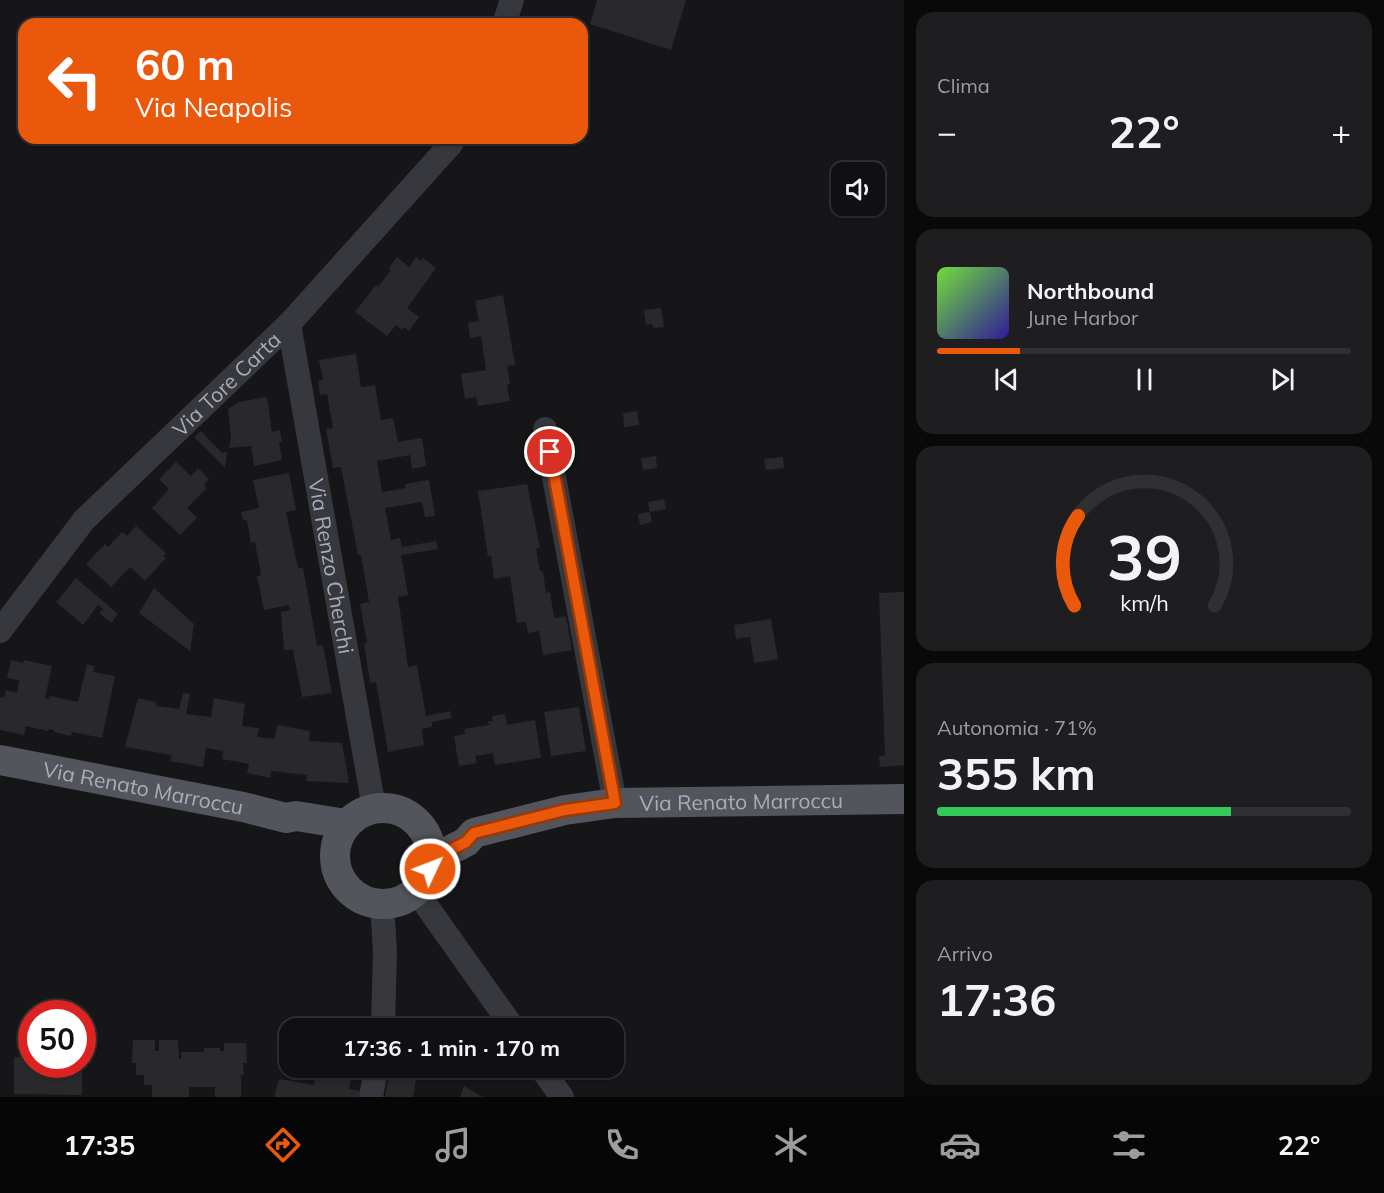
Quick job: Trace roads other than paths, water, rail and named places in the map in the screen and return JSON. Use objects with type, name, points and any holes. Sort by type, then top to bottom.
[{"type":"main road","name":"Via Renato Marroccu","points":[[0,760],[243,807],[286,818],[296,816],[346,824]]},
{"type":"main road","name":"Via Renato Marroccu","points":[[431,860],[466,842],[474,833],[565,810],[615,803],[904,799]]},
{"type":"main road","points":[[390,807],[406,813],[423,829],[432,852],[430,869],[423,884],[397,902],[382,904],[366,902],[352,894],[342,882],[336,868],[334,852],[338,837],[346,824],[358,813],[374,808],[390,807]]},
{"type":"main road","name":"Via Renato Marroccu","points":[[286,818],[293,828],[334,852]]},
{"type":"main road","name":"Via Renato Marroccu","points":[[423,829],[462,828],[474,833]]},
{"type":"street","points":[[506,18],[512,0]]},
{"type":"street","name":"Via Tore Carta","points":[[0,631],[84,519],[289,324],[450,144]]},
{"type":"street","name":"Via Renzo Cherchi","points":[[289,324],[374,808]]},
{"type":"street","points":[[546,429],[615,803]]},
{"type":"street","points":[[416,891],[505,1018]]},
{"type":"street","points":[[382,904],[385,951],[383,1018]]},
{"type":"street","points":[[371,1097],[374,1078]]},
{"type":"street","points":[[548,1078],[562,1097]]}]
